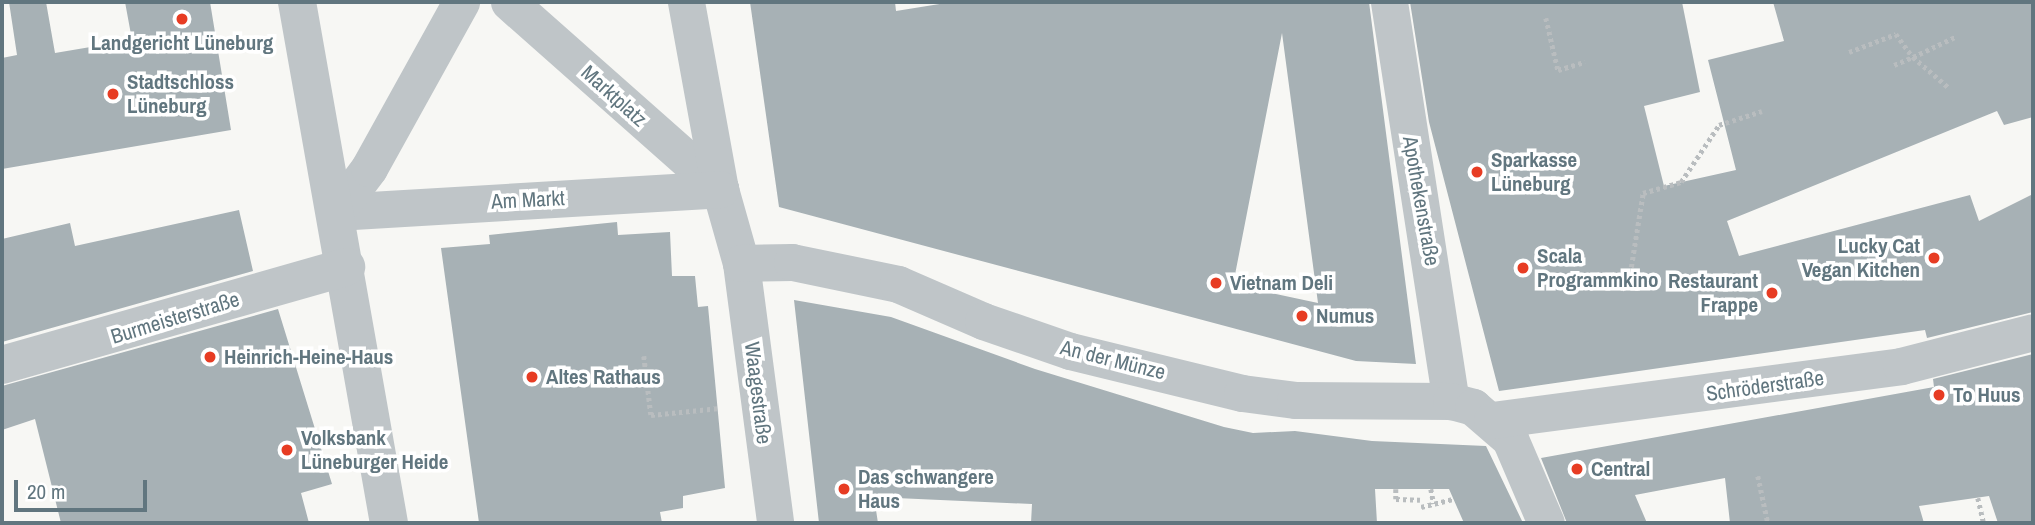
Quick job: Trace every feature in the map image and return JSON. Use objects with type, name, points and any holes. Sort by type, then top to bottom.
[{"type":"street","points":[[297,2],[346,267],[388,523]]},
{"type":"street","points":[[336,212],[369,168],[461,2]]},
{"type":"street","name":"Marktplatz","points":[[509,2],[720,189]]},
{"type":"street","points":[[687,2],[720,189],[741,262]]},
{"type":"street","name":"Apothekenstraße","points":[[1389,2],[1451,401]]},
{"type":"street","name":"Am Markt","points":[[336,212],[720,189]]},
{"type":"street","name":"An der Münze","points":[[741,262],[792,262],[898,284],[983,321],[1070,351],[1242,393],[1295,400],[1451,401],[1473,407],[1492,420]]},
{"type":"street","name":"Waagestraße","points":[[741,262],[775,523]]},
{"type":"street","name":"Burmeisterstraße","points":[[2,365],[346,267]]},
{"type":"street","name":"Schröderstraße","points":[[1492,420],[1901,366],[2033,332]]},
{"type":"street","points":[[1492,420],[1510,439],[1546,523]]},
{"type":"path","points":[[1546,18],[1558,70],[1585,62]]},
{"type":"path","points":[[1849,52],[1896,34],[1913,57],[1948,86]]},
{"type":"path","points":[[1894,65],[1955,37]]},
{"type":"path","points":[[1633,289],[1630,274],[1643,193],[1681,182],[1719,125],[1762,111]]},
{"type":"path","points":[[644,356],[651,415],[759,403]]},
{"type":"path","points":[[1758,476],[1768,523]]},
{"type":"path","points":[[1396,489],[1396,499],[1420,500]]},
{"type":"path","points":[[1431,489],[1434,504]]},
{"type":"path","points":[[1978,498],[1984,523]]},
{"type":"path","points":[[1421,507],[1454,499]]},
{"type":"building","name":"Stadtschloss Lüneburg","points":[[9,2],[46,2],[55,53],[132,40],[125,2],[210,2],[231,130],[2,169],[2,58],[17,55]]},
{"type":"building","points":[[750,2],[895,2],[896,11],[952,2],[1369,2],[1416,364],[1356,361],[779,207]],"holes":[[[1282,33],[1318,303],[1233,285]]]},
{"type":"building","points":[[1410,2],[1682,2],[1700,92],[1644,106],[1664,186],[1736,170],[1708,60],[1784,41],[1773,2],[2033,2],[2033,117],[2004,125],[1997,111],[1727,221],[1739,256],[1970,195],[1979,221],[2033,194],[2033,312],[1927,338],[1925,330],[1499,391],[1429,122]]},
{"type":"building","points":[[239,210],[253,271],[2,342],[2,239],[70,223],[75,246]]},
{"type":"building","points":[[617,222],[618,235],[670,232],[672,276],[695,276],[698,307],[708,306],[725,488],[683,496],[683,508],[660,512],[662,523],[479,523],[441,248],[490,244],[489,235]]},
{"type":"building","points":[[794,300],[891,317],[1035,369],[1224,427],[1253,433],[1295,431],[1372,441],[1486,446],[1523,523],[1464,523],[1449,489],[1375,489],[1377,523],[1031,523],[1032,504],[874,497],[878,523],[819,523]]},
{"type":"building","points":[[278,309],[332,484],[301,493],[309,523],[61,523],[35,419],[2,430],[2,386]]},
{"type":"building","points":[[2033,354],[2033,523],[1998,523],[1989,496],[1919,506],[1924,523],[1730,523],[1725,478],[1635,495],[1647,523],[1567,523],[1541,458],[1934,387],[1933,379]]},
{"type":"place","name":"Landgericht Lüneburg","points":[[182,19]]},
{"type":"place","name":"Stadtschloss Lüneburg","points":[[113,94]]},
{"type":"place","name":"Sparkasse Lüneburg","points":[[1477,172]]},
{"type":"place","name":"Lucky Cat Vegan Kitchen","points":[[1934,258]]},
{"type":"place","name":"Scala Programmkino","points":[[1523,268]]},
{"type":"place","name":"Vietnam Deli","points":[[1216,283]]},
{"type":"place","name":"Restaurant Frappe","points":[[1772,293]]},
{"type":"place","name":"Numus","points":[[1302,316]]},
{"type":"place","name":"Heinrich-Heine-Haus","points":[[210,357]]},
{"type":"place","name":"Altes Rathaus","points":[[532,377]]},
{"type":"place","name":"To Huus","points":[[1939,395]]},
{"type":"place","name":"Volksbank Lüneburger Heide","points":[[287,450]]},
{"type":"place","name":"Central","points":[[1577,469]]},
{"type":"place","name":"Das schwangere Haus","points":[[844,489]]}]
